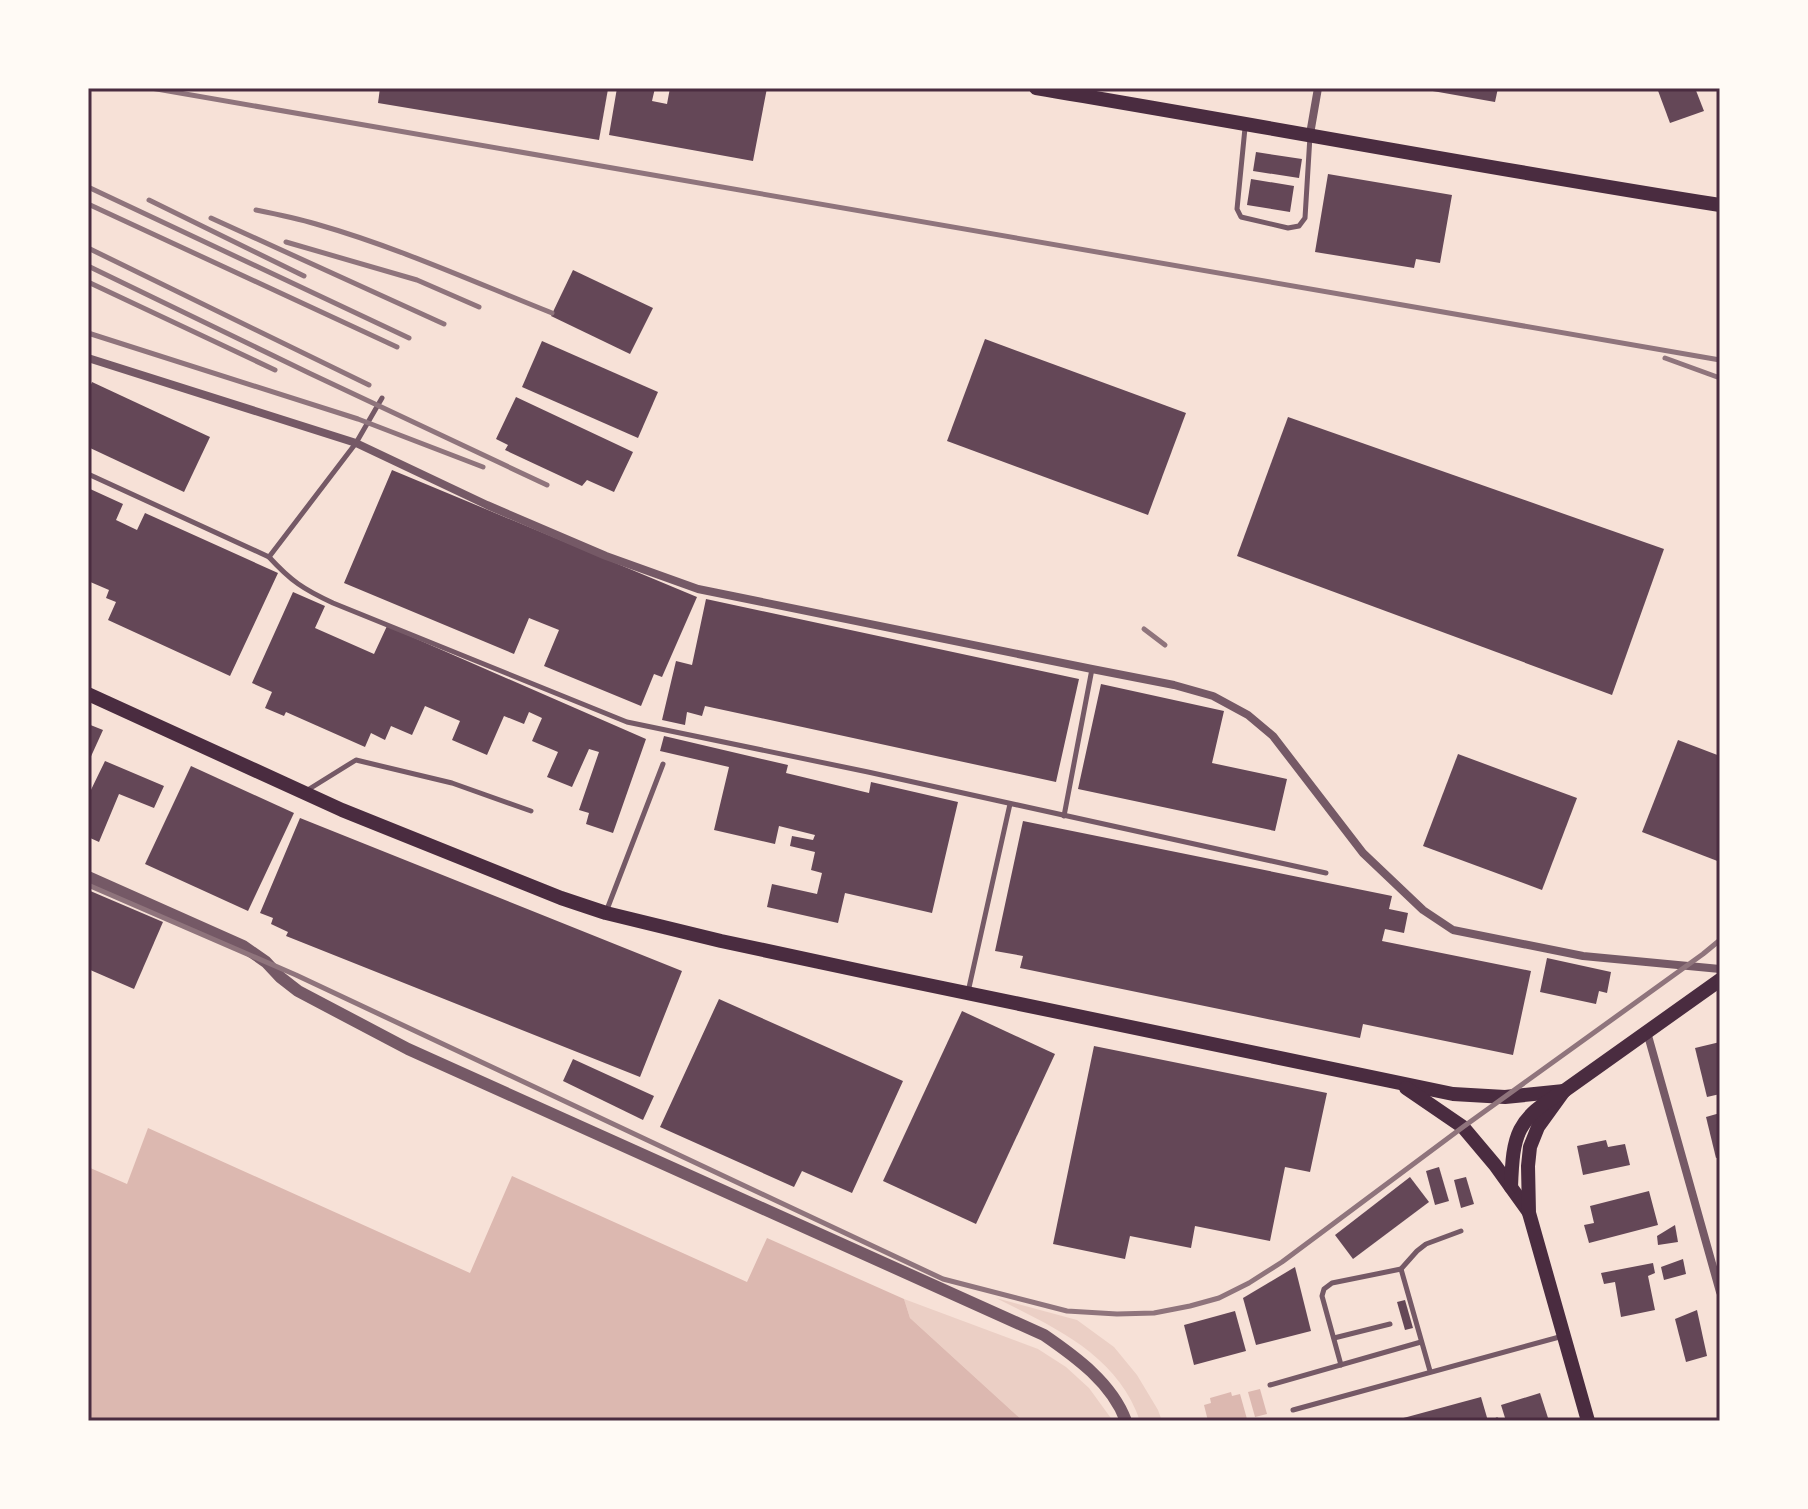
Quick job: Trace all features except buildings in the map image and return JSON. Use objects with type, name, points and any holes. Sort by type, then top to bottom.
[{"type":"main road","points":[[1036,88],[1577,183],[1720,205]]},
{"type":"main road","points":[[88,694],[342,810],[606,913],[721,941],[1453,1094],[1505,1097],[1564,1091]]},
{"type":"main road","points":[[1511,1187],[1513,1152],[1520,1129],[1541,1104],[1564,1091],[1720,980]]},
{"type":"main road","points":[[1399,1083],[1463,1127],[1529,1213]]},
{"type":"main road","points":[[1564,1091],[1538,1127],[1530,1147],[1529,1213],[1588,1421]]},
{"type":"street","points":[[1310,134],[1318,88]]},
{"type":"street","points":[[88,358],[356,443],[487,505],[606,556],[698,589],[1174,685],[1213,696],[1248,715],[1273,736],[1363,853],[1423,910],[1453,930],[1583,956],[1720,969]]},
{"type":"street","points":[[88,877],[243,946],[298,991],[408,1049],[1044,1335],[1074,1355],[1095,1376],[1121,1408],[1126,1421]]},
{"type":"street","points":[[1647,1032],[1720,1292]]},
{"type":"lane","points":[[1246,123],[1237,209],[1241,217],[1288,228],[1299,226],[1305,218],[1310,134]]},
{"type":"lane","points":[[269,557],[356,443],[382,398]]},
{"type":"lane","points":[[88,474],[269,557],[288,578],[307,591],[627,722],[1326,873]]},
{"type":"lane","points":[[1064,816],[1092,669]]},
{"type":"lane","points":[[305,792],[356,760],[452,783],[531,811]]},
{"type":"lane","points":[[606,913],[663,764]]},
{"type":"lane","points":[[968,993],[1010,804]]},
{"type":"lane","points":[[1341,1365],[1322,1296],[1324,1289],[1332,1283],[1401,1269],[1426,1244],[1461,1231]]},
{"type":"lane","points":[[1401,1269],[1430,1371]]},
{"type":"lane","points":[[1334,1338],[1390,1324]]},
{"type":"lane","points":[[1293,1410],[1564,1335]]},
{"type":"lane","points":[[1270,1385],[1421,1342]]},
{"type":"shaded area","points":[[148,1128],[470,1273],[512,1176],[747,1282],[767,1238],[904,1299],[910,1318],[1023,1421],[88,1421],[88,1167],[127,1184]]},
{"type":"shaded area","points":[[996,1298],[1077,1320],[1114,1347],[1137,1375],[1162,1421],[1140,1421],[1130,1398],[1100,1361],[1061,1332]]},
{"type":"shaded area","points":[[904,1299],[1038,1349],[1066,1367],[1089,1388],[1113,1421],[1023,1421],[910,1318]]},
{"type":"shaded area","points":[[1260,1389],[1267,1414],[1255,1417],[1248,1392]]},
{"type":"shaded area","points":[[1231,1392],[1232,1396],[1240,1394],[1247,1419],[1208,1421],[1204,1405],[1211,1403],[1210,1398]]},
{"type":"railway","points":[[151,88],[1720,360]]},
{"type":"railway","points":[[88,187],[409,338]]},
{"type":"railway","points":[[149,200],[304,276]]},
{"type":"railway","points":[[88,204],[397,347]]},
{"type":"railway","points":[[256,210],[376,243],[552,313]]},
{"type":"railway","points":[[211,218],[444,324]]},
{"type":"railway","points":[[286,242],[417,280],[479,307]]},
{"type":"railway","points":[[88,248],[369,385]]},
{"type":"railway","points":[[88,266],[547,485]]},
{"type":"railway","points":[[88,282],[275,370]]},
{"type":"railway","points":[[88,333],[358,419],[483,467]]},
{"type":"railway","points":[[1665,358],[1720,378]]},
{"type":"railway","points":[[1144,629],[1165,645]]},
{"type":"railway","points":[[88,885],[296,975],[943,1279],[1067,1311],[1117,1314],[1154,1313],[1190,1306],[1219,1298],[1249,1283],[1282,1262],[1720,940]]}]
